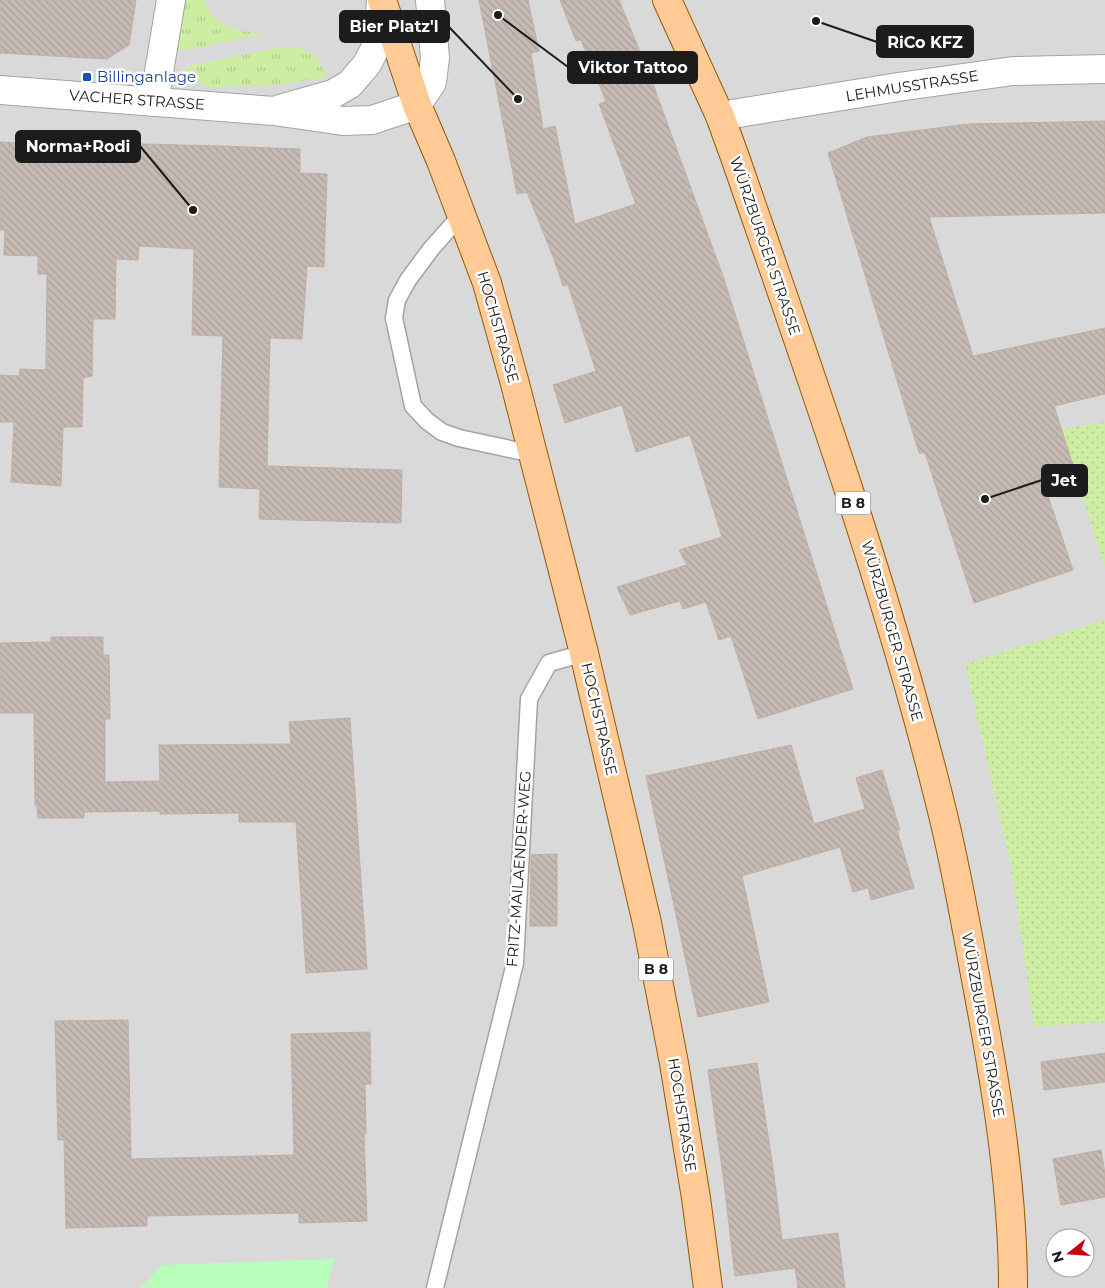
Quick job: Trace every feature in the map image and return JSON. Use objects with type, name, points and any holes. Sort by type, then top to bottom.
[{"type":"main road","name":"B 8","points":[[382,0],[417,105]]},
{"type":"main road","name":"WÜRZBURGER STRASSE","points":[[667,0],[720,116],[776,275],[865,538],[914,707],[944,820],[991,1058],[1004,1146],[1013,1252],[1013,1288]]},
{"type":"main road","name":"HOCHSTRASSE","points":[[417,105],[462,214],[486,283],[514,380],[584,653],[649,932],[674,1063],[696,1198],[708,1288]]},
{"type":"street","points":[[154,102],[171,0]]},
{"type":"street","name":"VACHER STRASSE","points":[[274,111],[333,94],[350,84],[367,64],[378,43],[382,0]]},
{"type":"street","points":[[417,105],[432,82],[435,58],[430,0]]},
{"type":"street","name":"LEHMUSSTRASSE","points":[[720,116],[898,87],[1013,71],[1105,69]]},
{"type":"street","name":"VACHER STRASSE","points":[[0,90],[274,111],[343,122],[372,120],[417,105]]},
{"type":"lane","points":[[462,214],[408,280],[397,300],[394,318],[413,406],[427,421],[442,432],[459,438],[532,454]]},
{"type":"lane","name":"FRITZ-MAILAENDER-WEG","points":[[435,1288],[515,963],[529,699],[549,663],[584,653]]},
{"type":"shaded area","points":[[0,0],[1105,0],[1105,1288],[0,1288]]},
{"type":"green space","points":[[182,0],[204,0],[212,14],[223,24],[244,31],[266,33],[193,49],[174,49]]},
{"type":"green space","points":[[282,47],[300,48],[317,57],[327,77],[277,85],[207,87],[185,71],[189,66]]},
{"type":"green space","points":[[1105,422],[1105,568],[1061,429]]},
{"type":"green space","points":[[1105,620],[1105,1022],[1034,1027],[1011,866],[965,664]]},
{"type":"green space","points":[[334,1259],[327,1288],[141,1288],[161,1265]]},
{"type":"building","points":[[0,0],[136,0],[129,45],[107,59],[0,53]]},
{"type":"building","points":[[479,0],[528,0],[539,51],[531,53],[543,129],[555,126],[575,224],[636,204],[599,104],[606,101],[581,40],[576,41],[560,0],[619,0],[653,84],[724,279],[853,689],[758,719],[731,636],[719,640],[706,602],[683,609],[680,601],[630,615],[617,587],[687,565],[679,550],[722,537],[690,435],[636,452],[622,405],[565,423],[553,385],[596,371],[568,285],[563,286],[527,192],[517,194]]},
{"type":"building","points":[[1105,121],[1105,213],[929,217],[973,356],[1105,328],[1105,394],[1054,406],[1078,481],[1046,490],[1073,570],[974,603],[925,453],[919,453],[828,153],[867,137],[969,124]]},
{"type":"building","points":[[0,142],[64,146],[65,142],[300,149],[300,173],[327,174],[324,267],[307,266],[302,339],[270,338],[267,466],[402,470],[401,523],[259,519],[260,489],[219,487],[223,336],[192,335],[194,249],[139,246],[138,260],[116,259],[115,319],[93,319],[92,376],[83,378],[82,427],[63,427],[61,486],[11,482],[14,422],[0,422],[0,375],[19,376],[20,369],[46,370],[47,274],[38,274],[38,256],[4,255],[5,230],[0,230]]},
{"type":"building","points":[[51,637],[103,637],[103,655],[109,655],[110,719],[105,719],[105,782],[160,781],[159,745],[291,744],[289,722],[350,718],[367,969],[306,973],[296,822],[239,822],[239,813],[160,814],[160,811],[84,812],[84,818],[38,818],[37,806],[35,805],[34,713],[0,713],[0,643],[51,642]]},
{"type":"building","points":[[791,745],[814,824],[865,809],[856,778],[882,770],[900,830],[897,830],[914,888],[871,900],[868,888],[853,892],[840,847],[742,876],[769,1002],[698,1017],[646,776]]},
{"type":"building","points":[[557,854],[557,926],[530,926],[531,855]]},
{"type":"building","points":[[128,1020],[131,1159],[294,1155],[291,1034],[370,1032],[371,1084],[365,1084],[366,1134],[364,1134],[367,1221],[299,1223],[299,1213],[147,1216],[147,1226],[66,1228],[64,1140],[58,1140],[55,1021]]},
{"type":"building","points":[[1105,1053],[1105,1082],[1044,1090],[1041,1062]]},
{"type":"building","points":[[757,1063],[782,1240],[838,1233],[845,1288],[798,1288],[795,1268],[735,1276],[708,1070]]},
{"type":"building","points":[[1101,1150],[1105,1174],[1105,1197],[1061,1205],[1053,1159]]},
{"type":"place","name":"Viktor Tattoo","points":[[498,15]]},
{"type":"place","name":"RiCo KFZ","points":[[816,21]]},
{"type":"place","name":"Billinganlage","points":[[87,77]]},
{"type":"place","name":"Bier Platz'l","points":[[518,99]]},
{"type":"place","name":"Norma+Rodi","points":[[193,210]]},
{"type":"place","name":"Jet","points":[[985,499]]}]
